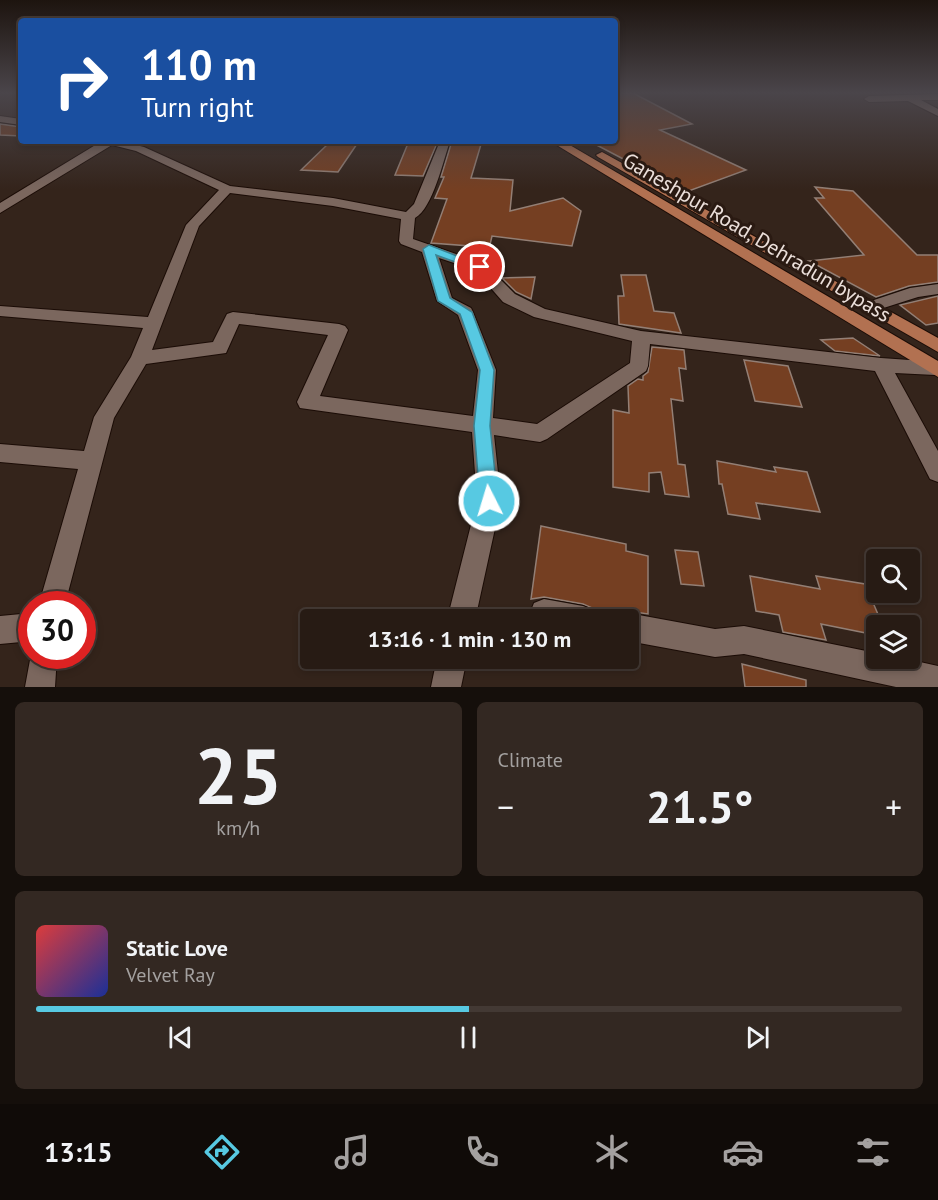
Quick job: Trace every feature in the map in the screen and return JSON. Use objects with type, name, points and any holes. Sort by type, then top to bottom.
[{"type":"main road","name":"Ganeshpur Road, Dehradun bypass","points":[[560,144],[937,369]]},
{"type":"main road","points":[[582,144],[938,346]]},
{"type":"street","points":[[0,209],[104,144]]},
{"type":"street","points":[[121,144],[140,149],[227,189],[333,202],[408,216],[417,211],[444,144]]},
{"type":"street","points":[[56,591],[104,417],[141,358],[194,225],[227,189]]},
{"type":"street","points":[[408,216],[406,241],[480,267],[510,298],[540,313],[641,337],[880,365],[937,369]]},
{"type":"street","points":[[429,249],[445,301],[465,312],[487,370],[482,426],[489,501],[463,609]]},
{"type":"street","points":[[871,307],[916,292],[938,289]]},
{"type":"street","points":[[0,312],[154,323]]},
{"type":"street","points":[[141,358],[220,348],[233,318],[339,330],[307,402],[540,433],[639,366],[641,337]]},
{"type":"street","points":[[880,365],[938,472]]},
{"type":"street","points":[[0,453],[92,461]]},
{"type":"street","points":[[0,630],[18,628]]},
{"type":"street","points":[[639,629],[716,643],[744,640],[938,681]]},
{"type":"street","points":[[40,687],[42,669]]},
{"type":"street","points":[[446,687],[450,669]]},
{"type":"building","points":[[0,125],[18,127],[18,136],[0,135]]},
{"type":"building","points":[[618,125],[686,125],[660,130],[746,170],[686,192],[595,144],[618,144]]},
{"type":"building","points":[[328,144],[357,144],[338,172],[301,170]]},
{"type":"building","points":[[408,144],[437,144],[423,176],[395,175]]},
{"type":"building","points":[[451,144],[481,144],[471,178],[513,180],[510,211],[563,198],[581,211],[572,246],[492,236],[486,262],[469,249],[470,246],[431,243],[447,199],[435,198],[444,177],[441,177]]},
{"type":"building","points":[[815,187],[853,191],[917,255],[938,255],[938,282],[909,286],[876,297],[809,261],[864,255],[815,198],[824,198]]},
{"type":"building","points":[[621,275],[646,275],[654,311],[674,313],[681,333],[619,324],[618,296],[624,296]]},
{"type":"building","points":[[535,277],[531,299],[516,292],[502,278]]},
{"type":"building","points":[[938,296],[938,323],[926,325],[900,305]]},
{"type":"building","points":[[853,338],[880,356],[835,351],[821,340]]},
{"type":"building","points":[[652,347],[684,350],[686,369],[679,368],[683,401],[671,399],[678,464],[685,465],[689,497],[665,494],[661,472],[649,473],[649,492],[613,487],[613,410],[629,413],[628,386],[638,379],[643,380],[643,376],[648,372]]},
{"type":"building","points":[[744,360],[788,366],[802,407],[755,401]]},
{"type":"building","points":[[717,461],[776,472],[774,467],[807,472],[820,512],[756,503],[760,519],[728,514],[722,484],[719,484]]},
{"type":"building","points":[[541,526],[626,544],[626,551],[648,556],[648,614],[639,613],[639,609],[594,609],[583,604],[544,597],[531,599]]},
{"type":"building","points":[[675,550],[698,552],[704,586],[681,584]]},
{"type":"building","points":[[750,576],[820,589],[816,576],[865,584],[866,603],[873,603],[878,615],[866,615],[866,633],[821,624],[826,640],[783,632],[779,615],[756,611]]},
{"type":"building","points":[[742,664],[806,680],[806,687],[745,687]]},
{"type":"route","points":[[480,267],[429,249],[445,301],[465,312],[487,370],[482,426],[489,501]]}]
